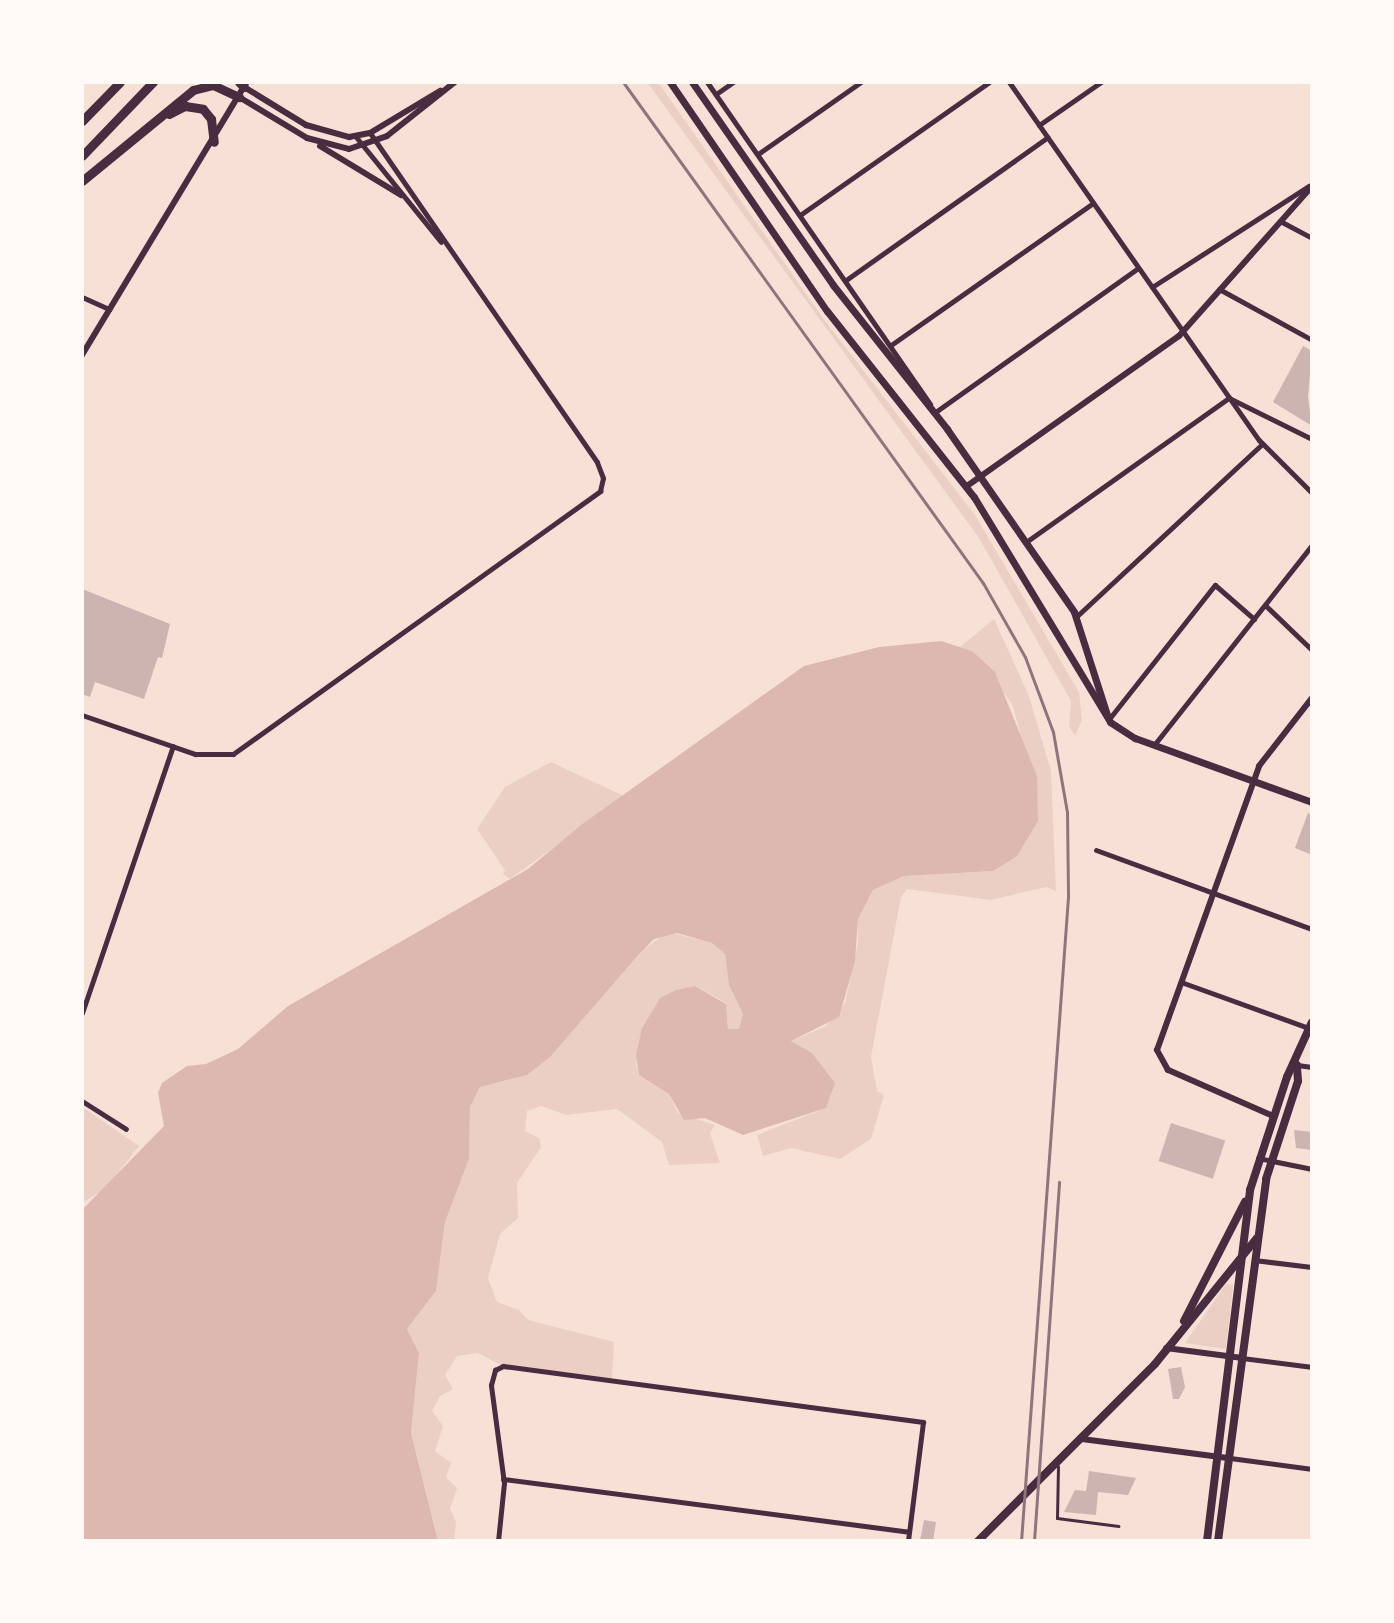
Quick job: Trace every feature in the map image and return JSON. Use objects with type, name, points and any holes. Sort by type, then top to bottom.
[{"type":"highway","points":[[82,121],[120,82]]},
{"type":"highway","points":[[82,156],[153,82]]},
{"type":"highway","points":[[82,181],[201,86],[242,87]]},
{"type":"highway","points":[[149,127],[177,109],[196,106],[210,116],[214,142]]},
{"type":"main road","points":[[670,82],[827,311],[967,486],[1109,720],[1154,745],[1312,802]]},
{"type":"main road","points":[[692,82],[833,285],[934,413],[1077,616],[1109,720]]},
{"type":"main road","points":[[1207,1541],[1250,1190],[1273,1116],[1297,1065],[1311,1025]]},
{"type":"main road","points":[[1218,1541],[1254,1260],[1271,1161],[1298,1081],[1297,1065]]},
{"type":"main road","points":[[1176,1335],[1229,1240],[1250,1190]]},
{"type":"main road","points":[[978,1541],[1082,1439],[1166,1348],[1258,1237]]},
{"type":"street","points":[[242,87],[306,125],[356,137],[370,133],[455,82]]},
{"type":"street","points":[[707,82],[891,345],[934,413],[1138,268]]},
{"type":"street","points":[[716,94],[733,82]]},
{"type":"street","points":[[758,154],[861,82]]},
{"type":"street","points":[[800,215],[989,82]]},
{"type":"street","points":[[1009,82],[1262,444],[1312,493]]},
{"type":"street","points":[[1039,125],[1101,82]]},
{"type":"street","points":[[242,87],[307,138],[401,195]]},
{"type":"street","points":[[82,355],[214,142],[242,87]]},
{"type":"street","points":[[307,138],[341,148],[377,141],[423,111],[447,87]]},
{"type":"street","points":[[82,715],[211,756],[244,748],[600,491],[603,478],[597,462],[370,133]]},
{"type":"street","points":[[356,137],[449,251]]},
{"type":"street","points":[[846,280],[1048,137]]},
{"type":"street","points":[[967,486],[1183,331],[1312,185]]},
{"type":"street","points":[[1152,287],[1258,214],[1312,185]]},
{"type":"street","points":[[891,345],[1093,203]]},
{"type":"street","points":[[1280,221],[1312,238]]},
{"type":"street","points":[[1219,289],[1312,340]]},
{"type":"street","points":[[82,297],[109,309]]},
{"type":"street","points":[[1229,398],[1312,439]]},
{"type":"street","points":[[1026,542],[1229,398]]},
{"type":"street","points":[[1077,616],[1262,444]]},
{"type":"street","points":[[1154,745],[1312,545]]},
{"type":"street","points":[[1109,720],[1215,585],[1254,619]]},
{"type":"street","points":[[1265,605],[1312,650]]},
{"type":"street","points":[[1273,1116],[1173,1073],[1158,1057],[1181,982],[1261,762],[1312,698]]},
{"type":"street","points":[[82,1013],[173,746]]},
{"type":"street","points":[[1096,850],[1312,929]]},
{"type":"street","points":[[1181,982],[1311,1025]]},
{"type":"street","points":[[1297,1065],[1312,1067]]},
{"type":"street","points":[[82,1101],[126,1129]]},
{"type":"street","points":[[1258,1158],[1312,1169]]},
{"type":"street","points":[[1254,1260],[1312,1267]]},
{"type":"street","points":[[1166,1348],[1312,1367]]},
{"type":"street","points":[[498,1541],[503,1479],[492,1380],[495,1370],[516,1367],[923,1422],[908,1541]]},
{"type":"street","points":[[1082,1439],[1312,1469]]},
{"type":"street","points":[[503,1479],[909,1532]]},
{"type":"lane","points":[[1055,1465],[1057,1518],[1118,1526]]},
{"type":"shaded area","points":[[647,82],[658,82],[825,321],[975,515],[1079,692],[1082,720],[1075,736],[1069,726],[1071,701],[979,538]]},
{"type":"shaded area","points":[[994,619],[1029,696],[1051,771],[1056,891],[1046,887],[991,900],[907,889],[901,897],[871,1057],[877,1091],[884,1095],[871,1139],[840,1159],[791,1148],[763,1156],[757,1135],[826,1108],[825,1070],[791,1041],[826,1026],[845,1003],[858,943],[858,919],[873,890],[904,876],[993,871],[1020,732],[1012,704],[972,651],[960,647]]},
{"type":"shaded area","points":[[941,641],[972,651],[995,672],[1037,776],[1038,821],[1017,856],[993,871],[904,876],[873,890],[858,919],[855,961],[839,1017],[791,1041],[812,1053],[835,1083],[826,1108],[743,1135],[705,1118],[684,1120],[669,1094],[639,1075],[636,1055],[642,1028],[660,998],[676,990],[695,986],[726,1004],[728,1029],[739,1029],[743,1014],[729,985],[725,954],[712,943],[677,933],[654,939],[550,1057],[527,1075],[480,1087],[470,1107],[469,1159],[445,1222],[436,1291],[407,1329],[419,1353],[411,1433],[438,1541],[82,1541],[82,1210],[164,1126],[158,1093],[162,1083],[187,1066],[206,1064],[238,1049],[288,1006],[528,869],[581,825],[804,666],[879,647]]},
{"type":"shaded area","points":[[551,762],[624,796],[510,879],[503,874],[505,870],[477,829],[505,787]]},
{"type":"shaded area","points":[[668,932],[712,943],[725,954],[729,985],[743,1014],[739,1029],[728,1029],[726,1003],[696,986],[676,990],[660,998],[642,1028],[636,1065],[639,1075],[669,1094],[678,1113],[715,1125],[710,1133],[720,1163],[669,1165],[662,1142],[617,1109],[566,1115],[541,1106],[527,1111],[525,1131],[539,1138],[541,1147],[517,1183],[518,1218],[500,1234],[488,1278],[497,1302],[519,1310],[528,1320],[614,1342],[612,1380],[503,1366],[478,1353],[457,1356],[445,1375],[453,1389],[440,1396],[432,1411],[443,1426],[435,1451],[451,1463],[446,1477],[457,1488],[450,1509],[456,1522],[454,1541],[438,1541],[411,1433],[419,1354],[407,1329],[436,1291],[445,1222],[469,1159],[470,1107],[480,1087],[527,1075],[639,953]]},
{"type":"shaded area","points":[[82,1107],[139,1146],[106,1188],[82,1203]]},
{"type":"shaded area","points":[[1226,1284],[1233,1285],[1226,1349],[1185,1343]]},
{"type":"building","points":[[1303,346],[1312,351],[1308,397],[1312,426],[1273,402]]},
{"type":"building","points":[[82,589],[170,624],[162,658],[158,657],[144,699],[95,682],[90,697],[82,694]]},
{"type":"building","points":[[1308,813],[1312,815],[1312,855],[1295,848]]},
{"type":"building","points":[[1171,1123],[1225,1141],[1213,1179],[1159,1161]]},
{"type":"building","points":[[1294,1130],[1312,1132],[1312,1150],[1296,1148]]},
{"type":"building","points":[[1181,1367],[1185,1387],[1179,1399],[1173,1399],[1168,1369]]},
{"type":"building","points":[[1089,1471],[1136,1478],[1128,1495],[1098,1492],[1096,1515],[1064,1512],[1075,1490],[1086,1491]]},
{"type":"building","points":[[924,1520],[936,1522],[933,1541],[920,1541]]},
{"type":"railway","points":[[623,82],[983,583],[1025,657],[1053,732],[1067,812],[1068,897],[1021,1541]]},
{"type":"railway","points":[[1034,1541],[1059,1182]]}]
